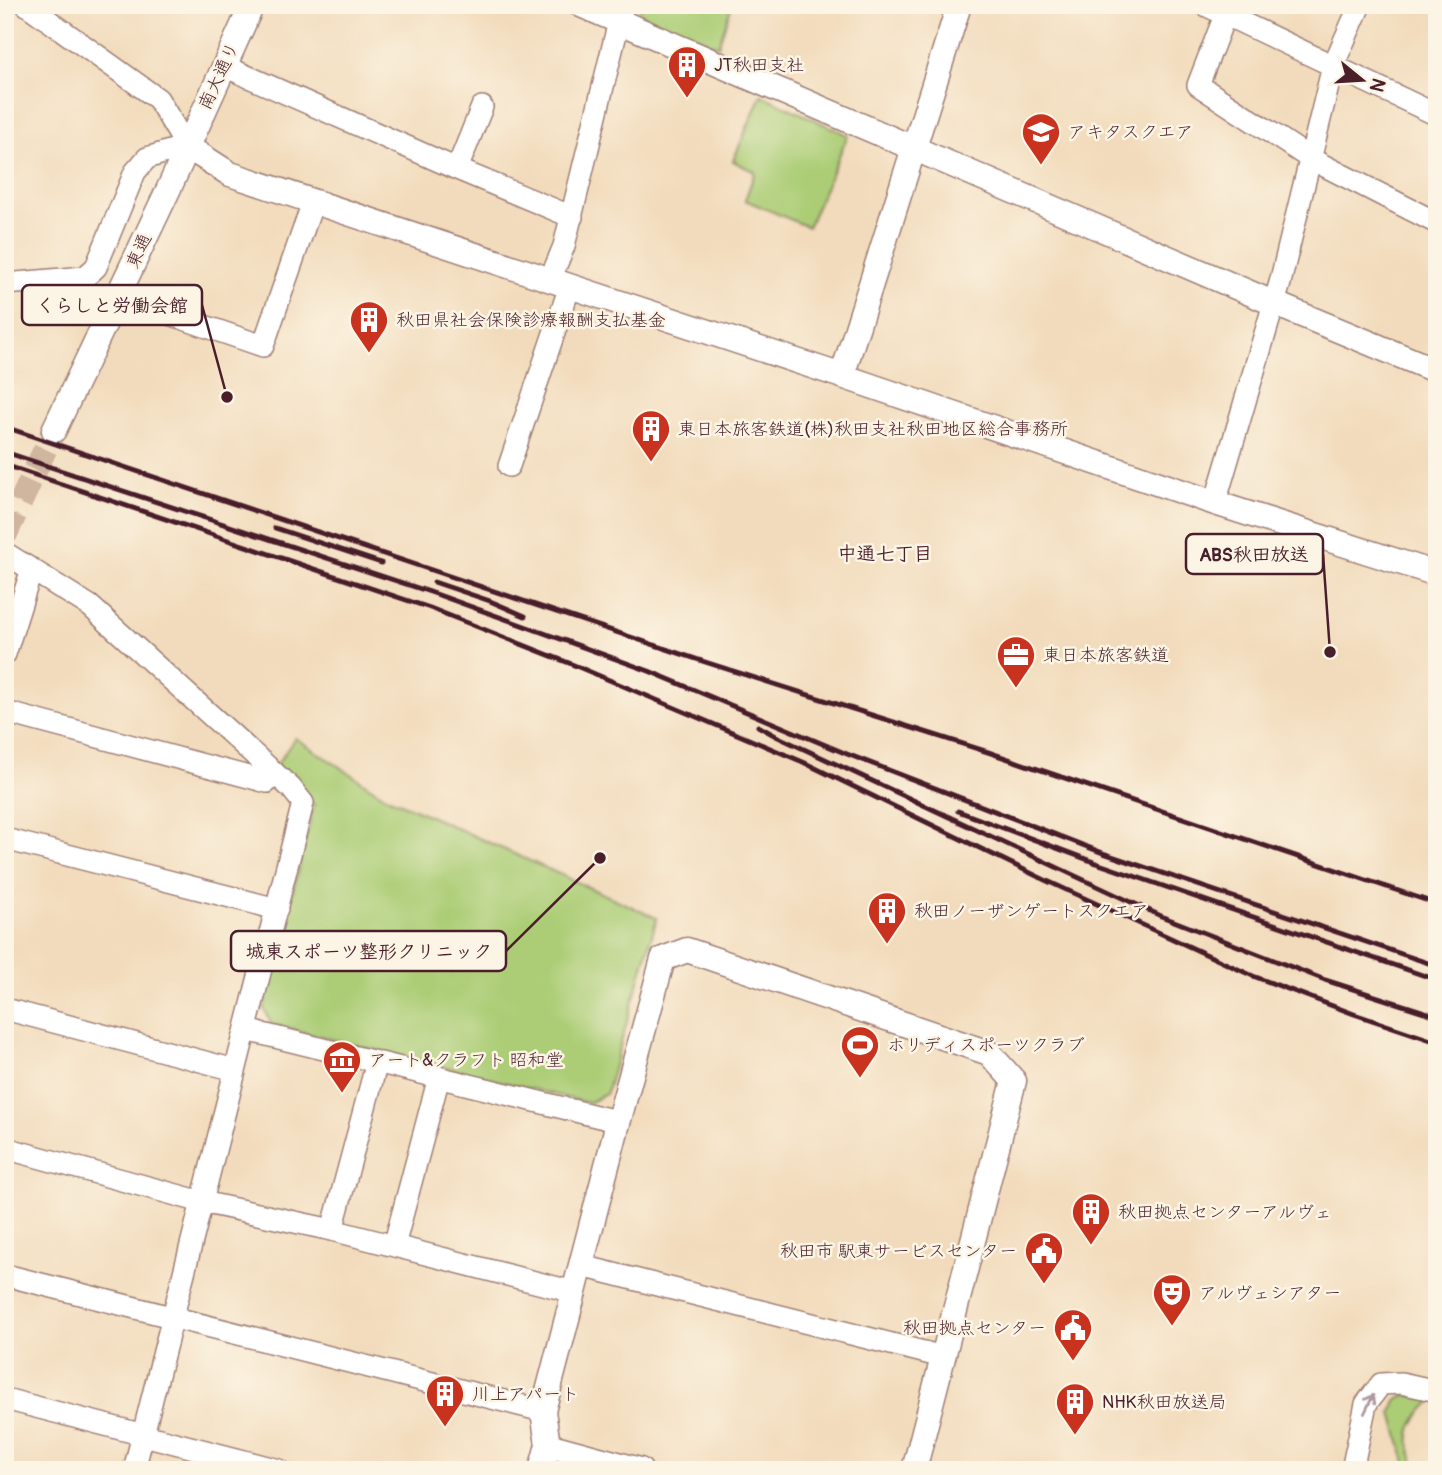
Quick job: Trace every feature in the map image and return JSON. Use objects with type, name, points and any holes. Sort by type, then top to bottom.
[{"type":"street","points":[[27,5],[158,99],[186,146],[230,174],[842,376],[1215,503],[1437,574]]},
{"type":"street","name":"南大通り","points":[[186,146],[251,5]]},
{"type":"street","points":[[581,5],[621,13],[915,148],[1437,371]]},
{"type":"street","points":[[842,376],[959,5]]},
{"type":"street","points":[[1215,503],[1280,283],[1333,66],[1360,5]]},
{"type":"street","points":[[1435,110],[1333,66],[1220,8],[1198,85],[1311,159],[1437,223]]},
{"type":"street","points":[[509,466],[560,283],[564,246],[621,13]]},
{"type":"street","points":[[223,66],[572,217]]},
{"type":"street","points":[[457,169],[482,107]]},
{"type":"street","points":[[5,284],[85,277],[96,267],[135,172],[147,158],[186,146]]},
{"type":"street","name":"東通","points":[[54,430],[170,186],[186,146]]},
{"type":"street","points":[[140,304],[264,346],[313,202]]},
{"type":"street","points":[[5,553],[90,606],[274,772],[303,803],[134,1470]]},
{"type":"street","points":[[5,654],[32,569]]},
{"type":"street","points":[[5,712],[267,782],[274,772]]},
{"type":"street","points":[[5,839],[276,909]]},
{"type":"street","points":[[541,1470],[548,1445],[543,1411],[663,959],[687,950],[989,1053],[1014,1081],[914,1470]]},
{"type":"street","points":[[5,1009],[235,1070]]},
{"type":"street","points":[[246,1030],[618,1123]]},
{"type":"street","points":[[332,1230],[377,1062]]},
{"type":"street","points":[[394,1246],[439,1077]]},
{"type":"street","points":[[5,1149],[202,1202],[332,1230],[574,1292]]},
{"type":"street","points":[[582,1266],[943,1357]]},
{"type":"street","points":[[5,1275],[543,1411]]},
{"type":"street","points":[[1352,1470],[1366,1404],[1381,1384],[1401,1383],[1437,1391]]},
{"type":"street","points":[[5,1399],[279,1470]]},
{"type":"street","points":[[548,1445],[640,1470]]},
{"type":"green space","points":[[638,5],[732,5],[718,46],[642,15]]},
{"type":"green space","points":[[761,95],[848,135],[808,227],[745,200],[755,172],[733,161]]},
{"type":"green space","points":[[295,738],[383,795],[657,918],[606,1094],[588,1103],[271,1024],[264,1008],[314,805],[304,792],[275,767]]},
{"type":"green space","points":[[1407,1395],[1433,1400],[1418,1417],[1410,1432],[1415,1470],[1408,1470],[1392,1413],[1396,1400]]},
{"type":"tunnel","points":[[5,536],[54,430]]},
{"type":"railway","points":[[5,427],[702,661],[988,752],[1437,904]]},
{"type":"railway","points":[[5,452],[433,593],[649,671],[847,754],[1103,853],[1437,966]]},
{"type":"railway","points":[[5,465],[430,608],[569,663],[803,762],[1045,880],[1253,976],[1437,1042]]},
{"type":"railway","points":[[275,528],[381,563]]},
{"type":"railway","points":[[434,582],[525,616]]},
{"type":"railway","points":[[758,726],[1161,916],[1325,980],[1437,1016]]},
{"type":"railway","points":[[958,811],[1099,864],[1437,980]]},
{"type":"place","name":"JT秋田支社","points":[[687,99]]},
{"type":"place","name":"アキタスクエア","points":[[1041,166]]},
{"type":"place","name":"秋田県社会保険診療報酬支払基金","points":[[369,354]]},
{"type":"place","name":"くらしと労働会館","points":[[227,397]]},
{"type":"place","name":"東日本旅客鉄道(株)秋田支社秋田地区総合事務所","points":[[651,463]]},
{"type":"place","name":"ABS秋田放送","points":[[1330,652]]},
{"type":"place","name":"東日本旅客鉄道","points":[[1016,689]]},
{"type":"place","name":"城東スポーツ整形クリニック","points":[[600,858]]},
{"type":"place","name":"秋田ノーザンゲートスクエア","points":[[887,945]]},
{"type":"place","name":"ホリディスポーツクラブ","points":[[860,1079]]},
{"type":"place","name":"アート&クラフト 昭和堂","points":[[342,1094]]},
{"type":"place","name":"秋田拠点センターアルヴェ","points":[[1091,1246]]},
{"type":"place","name":"秋田市 駅東サービスセンター","points":[[1044,1285]]},
{"type":"place","name":"アルヴェシアター","points":[[1172,1327]]},
{"type":"place","name":"秋田拠点センター","points":[[1073,1362]]},
{"type":"place","name":"川上アパート","points":[[445,1428]]},
{"type":"place","name":"NHK秋田放送局","points":[[1075,1436]]},
{"type":"district","name":"中通七丁目","points":[[885,554]]}]
